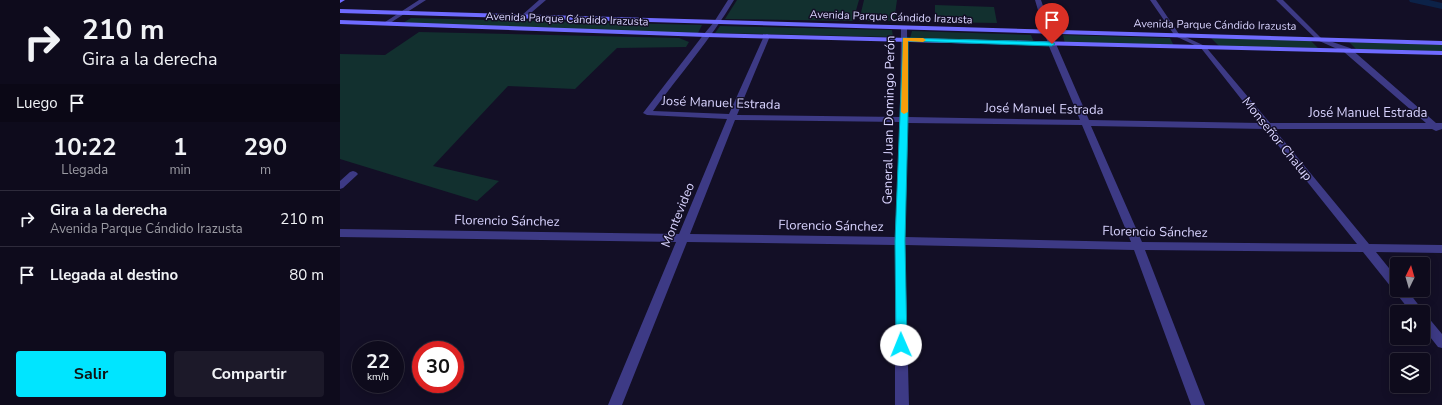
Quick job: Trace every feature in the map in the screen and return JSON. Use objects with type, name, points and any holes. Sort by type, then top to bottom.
[{"type":"main road","name":"Avenida Parque Cándido Irazusta","points":[[340,11],[1442,43]]},
{"type":"main road","name":"Avenida Parque Cándido Irazusta","points":[[340,22],[706,35],[1442,53]]},
{"type":"street","points":[[385,24],[423,0]]},
{"type":"street","points":[[523,17],[543,0]]},
{"type":"street","points":[[706,35],[717,23],[731,0]]},
{"type":"street","points":[[1038,0],[1052,44],[1138,246],[1198,405]]},
{"type":"street","points":[[1152,0],[1176,35]]},
{"type":"street","points":[[1279,0],[1320,39],[1347,50],[1438,126],[1442,133]]},
{"type":"street","name":"General Juan Domingo Perón","points":[[902,405],[900,241],[904,120],[904,28]]},
{"type":"street","name":"José Manuel Estrada","points":[[706,35],[647,113],[732,117],[1266,126],[1438,126]]},
{"type":"street","name":"Monseñor Chalup","points":[[1176,35],[1203,47],[1390,277]]},
{"type":"street","name":"Montevideo","points":[[615,405],[732,117],[767,36]]},
{"type":"street","points":[[340,186],[353,174]]},
{"type":"street","name":"Florencio Sánchez","points":[[340,233],[1138,246],[1367,247],[1442,249]]},
{"type":"street","points":[[1406,297],[1412,305]]},
{"type":"street","points":[[1430,328],[1442,343]]},
{"type":"green space","points":[[737,0],[859,0],[853,21],[725,19]]},
{"type":"green space","points":[[864,0],[897,0],[894,21],[859,21]]},
{"type":"green space","points":[[935,5],[994,7],[997,23],[935,22]]},
{"type":"green space","points":[[411,18],[702,25],[698,33],[398,26]]},
{"type":"green space","points":[[720,26],[892,30],[893,37],[715,33]]},
{"type":"green space","points":[[912,31],[1031,35],[1034,42],[910,38]]},
{"type":"green space","points":[[419,32],[679,38],[689,42],[686,47],[617,48],[575,89],[508,86],[433,166],[499,181],[477,201],[340,159],[340,54],[385,55]]},
{"type":"green space","points":[[1063,35],[1170,38],[1174,46],[1065,44]]},
{"type":"green space","points":[[1211,38],[1310,40],[1318,48],[1219,46]]},
{"type":"green space","points":[[1349,42],[1442,45],[1442,52],[1357,50]]},
{"type":"waterway","points":[[1414,0],[1442,6]]},
{"type":"slow traffic","points":[[904,112],[905,39],[923,40]]},
{"type":"route","points":[[901,345],[900,241],[905,39],[1052,44]]}]
